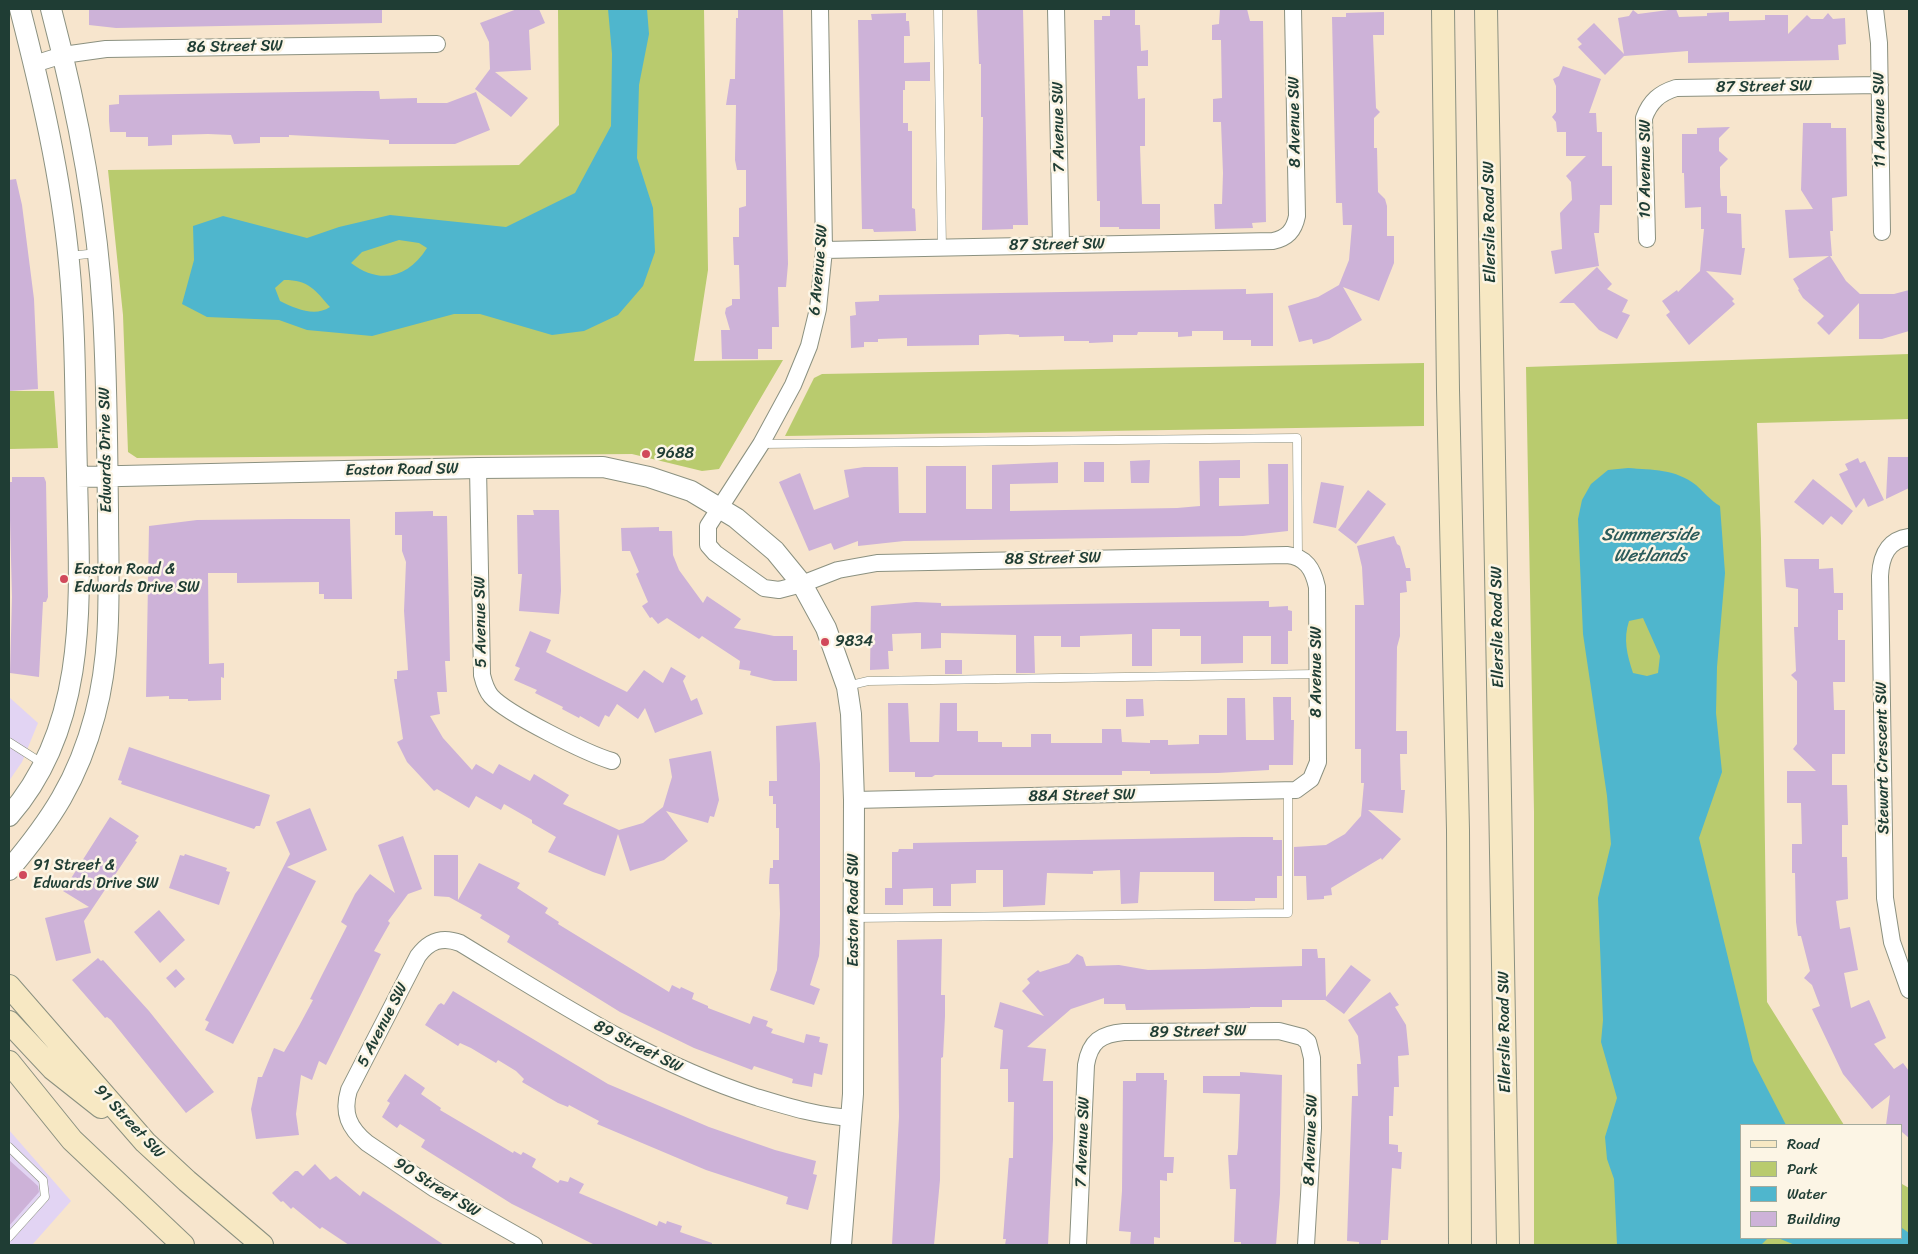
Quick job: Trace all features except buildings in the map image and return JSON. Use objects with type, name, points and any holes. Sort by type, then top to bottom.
[{"type":"main road","points":[[1443,9],[1448,390],[1458,830],[1460,1245]]},
{"type":"main road","points":[[1479,9],[1487,52]]},
{"type":"main road","name":"Ellerslie Road SW","points":[[1486,9],[1508,1245]]},
{"type":"main road","name":"91 Street SW","points":[[9,986],[145,1142],[186,1181],[262,1245]]},
{"type":"main road","points":[[9,1022],[53,1069],[145,1142]]},
{"type":"main road","points":[[9,1062],[72,1140],[184,1245]]},
{"type":"main road","points":[[1450,1245],[1460,1092]]},
{"type":"main road","points":[[1460,1092],[1468,1245]]},
{"type":"street","name":"Edwards Drive SW","points":[[9,816],[44,764],[62,720],[74,666],[78,606],[75,354],[68,256],[34,64],[20,9]]},
{"type":"street","name":"Edwards Drive SW","points":[[9,870],[53,815],[76,770],[98,707],[106,662],[108,631],[103,312],[98,253],[84,153],[51,9]]},
{"type":"street","name":"6 Avenue SW","points":[[720,507],[761,444],[793,385],[809,346],[818,309],[824,250],[820,9]]},
{"type":"street","name":"7 Avenue SW","points":[[1056,9],[1061,245]]},
{"type":"street","name":"8 Avenue SW","points":[[1290,234],[1297,216],[1293,9]]},
{"type":"street","name":"11 Avenue SW","points":[[1876,9],[1880,85],[1882,232]]},
{"type":"street","name":"86 Street SW","points":[[34,64],[63,56],[106,50],[437,44]]},
{"type":"street","name":"87 Street SW","points":[[1652,101],[1667,90],[1676,88],[1880,85]]},
{"type":"street","name":"10 Avenue SW","points":[[1647,239],[1644,118],[1652,101]]},
{"type":"street","name":"87 Street SW","points":[[824,250],[1273,241],[1290,234]]},
{"type":"street","name":"Easton Road SW","points":[[77,477],[584,466],[610,468],[674,485],[720,507],[765,542],[802,584],[826,628],[847,686],[853,742],[854,800],[852,1118],[841,1245]]},
{"type":"street","name":"5 Avenue SW","points":[[478,468],[482,675],[486,689],[491,697],[509,710],[584,751],[612,761]]},
{"type":"street","points":[[720,507],[707,531],[708,545],[715,553],[764,588],[779,590],[802,584]]},
{"type":"street","name":"Stewart Crescent SW","points":[[1909,537],[1896,542],[1888,548],[1883,556],[1880,576],[1885,898],[1892,942],[1909,990]]},
{"type":"street","name":"88 Street SW","points":[[802,584],[850,567],[892,562],[1287,555],[1302,559]]},
{"type":"street","name":"8 Avenue SW","points":[[1302,559],[1314,576],[1317,587],[1318,762],[1315,772],[1307,784]]},
{"type":"street","name":"88A Street SW","points":[[854,800],[1288,792],[1307,784]]},
{"type":"street","name":"5 Avenue SW","points":[[348,1121],[346,1108],[349,1090],[418,956],[430,943],[439,940]]},
{"type":"street","name":"89 Street SW","points":[[439,940],[451,940],[460,943],[599,1027],[655,1058],[694,1075],[806,1113],[852,1118]]},
{"type":"street","name":"89 Street SW","points":[[1095,1041],[1102,1036],[1124,1032],[1279,1030],[1302,1037]]},
{"type":"street","name":"8 Avenue SW","points":[[1302,1037],[1308,1042],[1312,1058],[1313,1128],[1306,1245]]},
{"type":"street","name":"7 Avenue SW","points":[[1078,1245],[1086,1064],[1088,1054],[1095,1041]]},
{"type":"street","name":"90 Street SW","points":[[348,1121],[367,1143],[435,1189],[534,1245]]},
{"type":"lane","points":[[938,9],[942,248]]},
{"type":"lane","points":[[68,256],[98,253]]},
{"type":"lane","points":[[761,444],[1297,438],[1302,559]]},
{"type":"lane","points":[[847,686],[868,681],[1317,674]]},
{"type":"lane","points":[[9,742],[44,764]]},
{"type":"lane","points":[[854,918],[1288,913],[1288,792]]},
{"type":"lane","points":[[9,1147],[42,1180],[45,1196],[9,1237]]},
{"type":"shaded area","points":[[9,697],[38,723],[22,762],[9,781]]},
{"type":"shaded area","points":[[9,1130],[71,1201],[32,1245],[9,1245]]},
{"type":"green space","points":[[558,9],[704,9],[708,270],[694,361],[783,360],[719,469],[702,471],[632,454],[137,458],[128,452],[123,315],[108,170],[519,165],[559,125]]},
{"type":"green space","points":[[1909,354],[1909,419],[1757,423],[1761,539],[1767,1002],[1843,1124],[1740,1124],[1740,1239],[1903,1239],[1903,1185],[1909,1188],[1909,1245],[1534,1245],[1534,812],[1526,367]]},
{"type":"green space","points":[[1424,363],[1424,426],[785,436],[814,378],[822,374]]},
{"type":"green space","points":[[9,391],[54,391],[58,448],[9,449]]},
{"type":"water","points":[[608,9],[647,9],[649,34],[639,85],[637,158],[653,208],[655,252],[643,286],[618,315],[584,331],[552,335],[480,314],[454,314],[372,336],[307,330],[279,320],[207,317],[182,304],[194,260],[193,226],[223,216],[307,238],[339,227],[390,215],[506,227],[575,193],[611,126],[612,54]],"holes":[[[399,240],[419,243],[427,248],[411,266],[402,272],[383,276],[362,270],[351,263],[362,252]],[[284,280],[293,280],[306,284],[330,307],[312,312],[292,307],[280,301],[275,288]]]},
{"type":"water","name":"Summerside Wetlands","points":[[1628,468],[1655,470],[1672,473],[1688,480],[1720,506],[1725,573],[1717,667],[1716,713],[1722,772],[1699,838],[1753,1061],[1785,1124],[1740,1124],[1740,1239],[1767,1239],[1761,1245],[1617,1245],[1614,1179],[1607,1159],[1605,1137],[1617,1098],[1601,1042],[1603,1020],[1598,898],[1611,844],[1607,796],[1583,634],[1578,519],[1582,500],[1591,484],[1608,470]],"holes":[[[1643,618],[1660,656],[1658,673],[1647,676],[1633,673],[1626,647],[1629,621]]]},
{"type":"water","points":[[1903,1229],[1909,1233],[1909,1245],[1795,1245],[1780,1239],[1903,1239]]},
{"type":"place","name":"9688","points":[[646,454]]},
{"type":"place","name":"Easton Road & Edwards Drive SW","points":[[64,579]]},
{"type":"place","name":"9834","points":[[825,642]]},
{"type":"place","name":"91 Street & Edwards Drive SW","points":[[23,875]]}]
